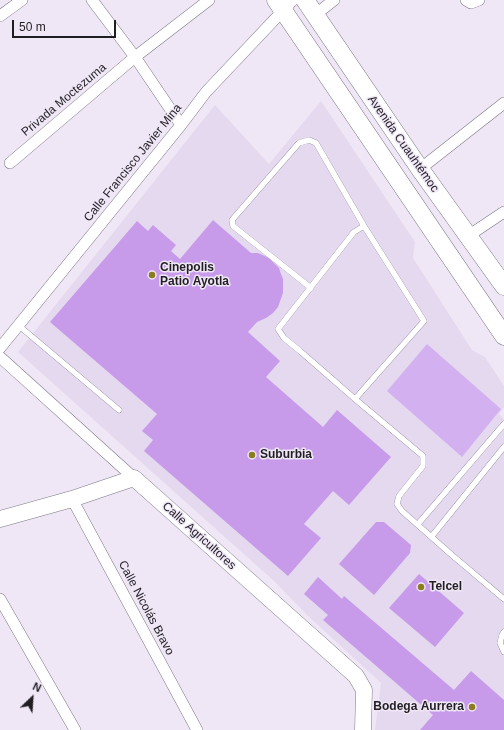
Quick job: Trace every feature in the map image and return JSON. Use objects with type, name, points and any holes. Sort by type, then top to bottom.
[{"type":"main road","name":"Avenida Cuauhtémoc","points":[[306,0],[420,169],[504,286]]},
{"type":"main road","points":[[284,4],[504,336]]},
{"type":"street","points":[[0,16],[22,0]]},
{"type":"street","points":[[92,0],[135,57],[181,125]]},
{"type":"street","name":"Privada Moctezuma","points":[[10,163],[135,57],[209,0]]},
{"type":"street","points":[[315,15],[334,0]]},
{"type":"street","points":[[466,0],[471,3],[479,0]]},
{"type":"street","name":"Calle Francisco Javier Mina","points":[[0,348],[181,125],[206,92],[284,4]]},
{"type":"street","points":[[420,169],[504,103]]},
{"type":"street","points":[[468,236],[504,212]]},
{"type":"street","name":"Calle Agricultores","points":[[0,357],[356,676],[364,690],[363,730]]},
{"type":"street","points":[[0,519],[134,478]]},
{"type":"street","name":"Calle Nicolás Bravo","points":[[72,498],[197,730]]},
{"type":"street","points":[[0,599],[75,730]]},
{"type":"lane","points":[[310,288],[233,226],[232,220],[299,142],[308,140],[316,143],[364,226],[424,321],[355,399]]},
{"type":"lane","points":[[364,226],[354,232],[278,329],[284,338],[423,456],[423,466],[399,496],[397,504],[402,511],[504,599]]},
{"type":"lane","points":[[18,325],[119,410]]},
{"type":"lane","points":[[418,524],[504,424]]},
{"type":"lane","points":[[432,536],[504,447]]},
{"type":"lane","points":[[504,632],[500,642],[504,652]]},
{"type":"shaded area","points":[[321,101],[415,242],[413,258],[472,350],[485,357],[504,386],[504,407],[499,414],[504,419],[504,730],[375,730],[381,683],[308,616],[275,582],[18,352],[215,105],[269,164]]},
{"type":"shaded area","points":[[427,344],[501,409],[462,457],[387,391]]},
{"type":"building","points":[[213,220],[251,253],[258,253],[269,258],[279,268],[283,279],[283,293],[278,307],[266,318],[257,322],[248,332],[280,361],[266,377],[323,427],[337,410],[391,457],[349,505],[333,491],[304,524],[321,538],[288,576],[144,451],[153,440],[142,431],[157,414],[50,322],[137,221],[148,231],[153,225],[176,245],[171,251],[180,259]]},
{"type":"building","points":[[376,522],[384,522],[411,545],[410,553],[374,595],[339,564]]},
{"type":"building","points":[[419,574],[464,613],[435,647],[389,608]]},
{"type":"building","points":[[318,577],[342,599],[344,596],[454,690],[471,671],[504,700],[504,730],[420,730],[433,715],[323,620],[328,615],[304,594]]},
{"type":"place","name":"Cinepolis Patio Ayotla","points":[[152,275]]},
{"type":"place","name":"Suburbia","points":[[252,455]]},
{"type":"place","name":"Telcel","points":[[421,587]]},
{"type":"place","name":"Bodega Aurrera","points":[[472,707]]}]
